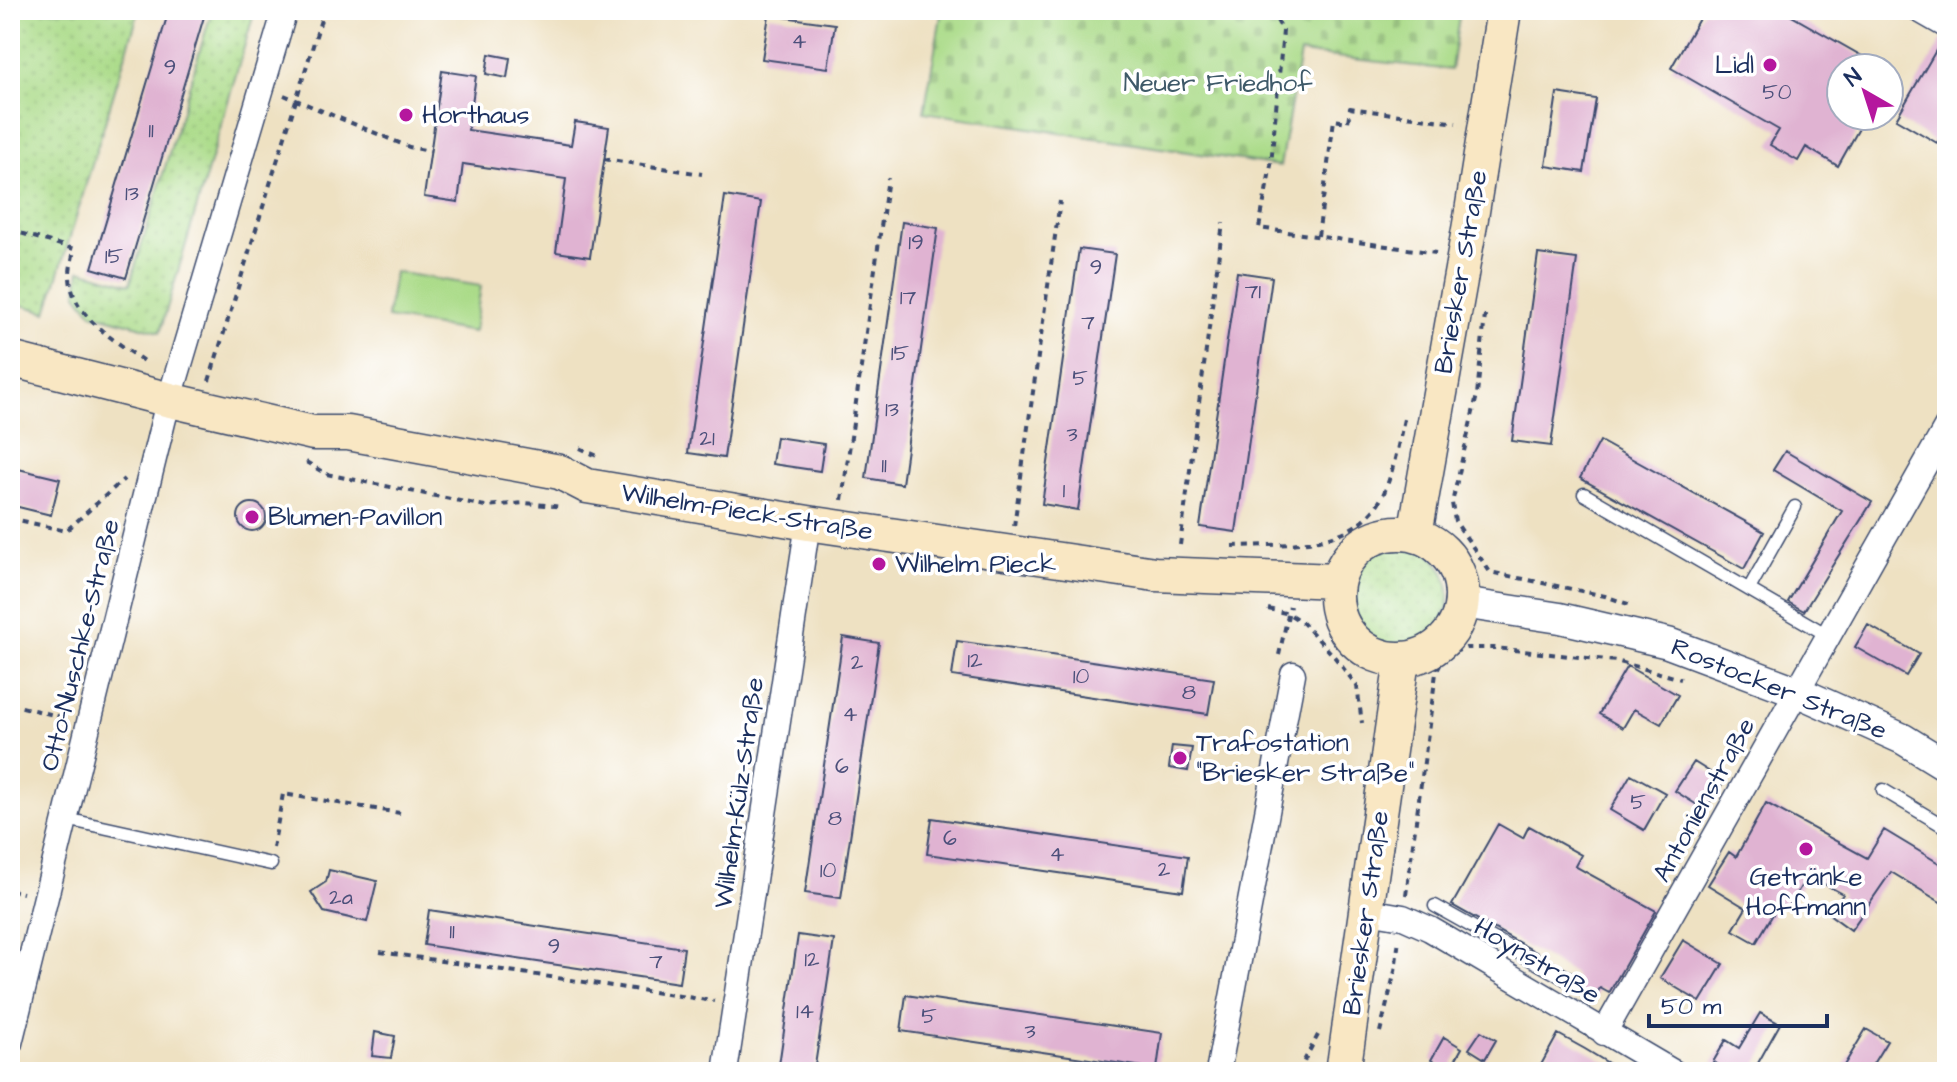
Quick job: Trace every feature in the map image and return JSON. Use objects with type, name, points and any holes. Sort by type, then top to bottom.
[{"type":"main road","name":"Briesker Straße","points":[[1415,534],[1504,10]]},
{"type":"main road","name":"Wilhelm-Pieck-Straße","points":[[10,359],[166,384],[313,433],[348,433],[560,472],[596,474],[808,523],[1155,574],[1336,581]]},
{"type":"main road","points":[[1401,532],[1415,534],[1441,550],[1451,562],[1458,575],[1462,603],[1457,623],[1446,638],[1431,651],[1402,660],[1374,653],[1354,639],[1342,622],[1335,602],[1336,581],[1346,561],[1370,541],[1401,532]]},
{"type":"main road","name":"Briesker Straße","points":[[1343,1072],[1402,660]]},
{"type":"street","name":"Otto-Nuschke-Straße","points":[[10,1043],[150,480],[166,384],[285,10]]},
{"type":"street","points":[[1919,10],[1947,26]]},
{"type":"street","name":"Antonienstraße","points":[[1604,1033],[1947,426]]},
{"type":"street","name":"Wilhelm-Külz-Straße","points":[[725,1072],[808,523]]},
{"type":"street","name":"Rostocker Straße","points":[[1462,603],[1560,618],[1668,643],[1796,691],[1903,739],[1947,766]]},
{"type":"street","points":[[1218,1072],[1293,674]]},
{"type":"street","name":"Hoynstraße","points":[[1368,911],[1403,917],[1430,929],[1673,1072]]},
{"type":"lane","points":[[1584,494],[1829,636]]},
{"type":"lane","points":[[1749,589],[1795,507]]},
{"type":"lane","points":[[1883,790],[1947,828]]},
{"type":"lane","points":[[66,819],[271,864]]},
{"type":"lane","points":[[1435,906],[1569,981]]},
{"type":"path","points":[[10,230],[74,249],[69,276],[75,299],[89,319],[148,364],[166,384],[207,387],[324,10]]},
{"type":"path","points":[[1271,10],[1283,31],[1271,165],[1259,228],[1441,253]]},
{"type":"path","points":[[303,103],[409,147],[430,151]]},
{"type":"path","points":[[1318,236],[1334,120],[1348,122],[1350,108],[1459,124]]},
{"type":"path","points":[[604,159],[702,174]]},
{"type":"path","points":[[842,502],[888,178]]},
{"type":"path","points":[[1014,528],[1060,201]]},
{"type":"path","points":[[1167,548],[1180,548],[1223,223]]},
{"type":"path","points":[[569,446],[584,449],[596,474]]},
{"type":"path","points":[[10,518],[66,531],[127,476],[150,480]]},
{"type":"path","points":[[1224,546],[1299,544],[1334,537],[1356,526],[1369,514],[1386,488]]},
{"type":"path","points":[[1452,503],[1455,521],[1490,572],[1507,575]]},
{"type":"path","points":[[1293,674],[1277,671],[1289,614],[1303,623],[1333,655],[1357,686],[1360,698]]},
{"type":"path","points":[[1378,1039],[1395,971],[1436,673],[1448,655],[1466,648],[1556,654],[1616,661],[1694,682]]},
{"type":"path","points":[[10,704],[89,725]]},
{"type":"path","points":[[271,864],[283,794],[400,813]]},
{"type":"path","points":[[380,952],[736,1005]]},
{"type":"path","points":[[1298,1072],[1320,1032]]},
{"type":"green space","points":[[10,10],[139,11],[47,312],[10,302]]},
{"type":"green space","points":[[212,10],[255,10],[160,332],[92,313],[77,294],[80,270],[130,284]]},
{"type":"green space","name":"Neuer Friedhof","points":[[942,10],[1460,10],[1451,70],[1300,53],[1280,166],[924,112]]},
{"type":"green space","points":[[394,272],[481,286],[474,332],[387,318]]},
{"type":"green space","points":[[1398,544],[1427,552],[1441,566],[1449,595],[1441,624],[1427,638],[1398,646],[1369,638],[1355,624],[1347,595],[1355,566],[1369,552]]},
{"type":"building","points":[[169,10],[206,10],[126,278],[92,268]]},
{"type":"building","points":[[1704,10],[1781,10],[1855,52],[1825,52],[1825,132],[1857,132],[1838,166],[1806,147],[1798,161],[1770,145],[1779,130],[1671,68]]},
{"type":"building","points":[[769,15],[835,24],[828,68],[762,59]]},
{"type":"building","points":[[1942,40],[1947,41],[1947,126],[1937,143],[1905,124],[1905,104]]},
{"type":"building","points":[[489,54],[510,58],[507,78],[486,74]]},
{"type":"building","points":[[442,71],[476,76],[468,130],[571,145],[575,122],[609,127],[590,257],[556,252],[566,179],[463,164],[458,202],[424,197]]},
{"type":"building","points":[[1557,93],[1596,99],[1584,172],[1546,166]]},
{"type":"building","points":[[725,196],[761,202],[724,458],[688,453]]},
{"type":"building","points":[[902,222],[938,228],[902,484],[866,478]]},
{"type":"building","points":[[1079,249],[1115,254],[1078,510],[1042,504]]},
{"type":"building","points":[[1538,254],[1577,259],[1551,446],[1512,441]]},
{"type":"building","points":[[1237,272],[1272,277],[1236,532],[1200,527]]},
{"type":"building","points":[[776,437],[824,444],[820,471],[772,464]]},
{"type":"building","points":[[1600,441],[1764,532],[1744,569],[1580,478]]},
{"type":"building","points":[[1785,451],[1872,502],[1804,611],[1788,602],[1842,511],[1773,470]]},
{"type":"building","points":[[10,467],[60,479],[51,515],[10,505]]},
{"type":"building","name":"Blumen-Pavillon","points":[[252,503],[262,507],[266,517],[262,527],[252,531],[242,527],[238,517],[242,507]]},
{"type":"building","points":[[1868,625],[1919,654],[1906,676],[1855,647]]},
{"type":"building","points":[[843,637],[879,643],[841,898],[805,893]]},
{"type":"building","points":[[957,641],[1214,679],[1208,714],[952,676]]},
{"type":"building","points":[[1627,666],[1678,695],[1661,724],[1634,709],[1623,728],[1599,714]]},
{"type":"building","name":"Trafostation \"Briesker Straße\"","points":[[1172,746],[1192,748],[1188,771],[1169,768]]},
{"type":"building","points":[[1694,762],[1724,781],[1705,810],[1675,791]]},
{"type":"building","points":[[1631,774],[1665,793],[1644,830],[1610,810]]},
{"type":"building","points":[[1766,803],[1867,858],[1884,830],[1947,868],[1947,906],[1891,872],[1851,930],[1829,914],[1843,894],[1808,875],[1787,909],[1779,904],[1756,943],[1733,930],[1746,908],[1708,885],[1729,852],[1736,857]]},
{"type":"building","points":[[932,818],[1188,856],[1183,891],[927,854]]},
{"type":"building","points":[[1498,824],[1523,838],[1529,826],[1581,855],[1575,866],[1656,911],[1609,993],[1600,988],[1592,1002],[1570,990],[1578,982],[1573,973],[1452,905]]},
{"type":"building","points":[[329,870],[377,881],[367,922],[324,912],[311,892],[326,882]]},
{"type":"building","points":[[429,910],[684,948],[679,983],[424,945]]},
{"type":"building","points":[[798,935],[834,940],[814,1072],[778,1072]]},
{"type":"building","points":[[1683,940],[1723,964],[1700,1002],[1660,978]]},
{"type":"building","points":[[906,995],[1162,1033],[1157,1069],[901,1031]]},
{"type":"building","points":[[1760,1013],[1780,1024],[1753,1072],[1730,1072],[1713,1062],[1726,1040],[1739,1048]]},
{"type":"building","points":[[1866,1029],[1887,1041],[1868,1072],[1840,1072]]},
{"type":"building","points":[[1481,1031],[1496,1040],[1485,1059],[1469,1049]]},
{"type":"building","points":[[375,1032],[395,1036],[391,1058],[372,1056]]},
{"type":"building","points":[[1558,1034],[1585,1049],[1623,1072],[1537,1072]]},
{"type":"building","points":[[1444,1037],[1462,1048],[1449,1071],[1431,1060]]},
{"type":"place","name":"Lidl","points":[[1770,65]]},
{"type":"place","name":"Horthaus","points":[[406,115]]},
{"type":"place","name":"Blumen-Pavillon","points":[[252,517]]},
{"type":"place","name":"Wilhelm Pieck","points":[[879,564]]},
{"type":"place","name":"Trafostation \"Briesker Straße\"","points":[[1180,758]]},
{"type":"place","name":"Getränke Hoffmann","points":[[1806,849]]}]
